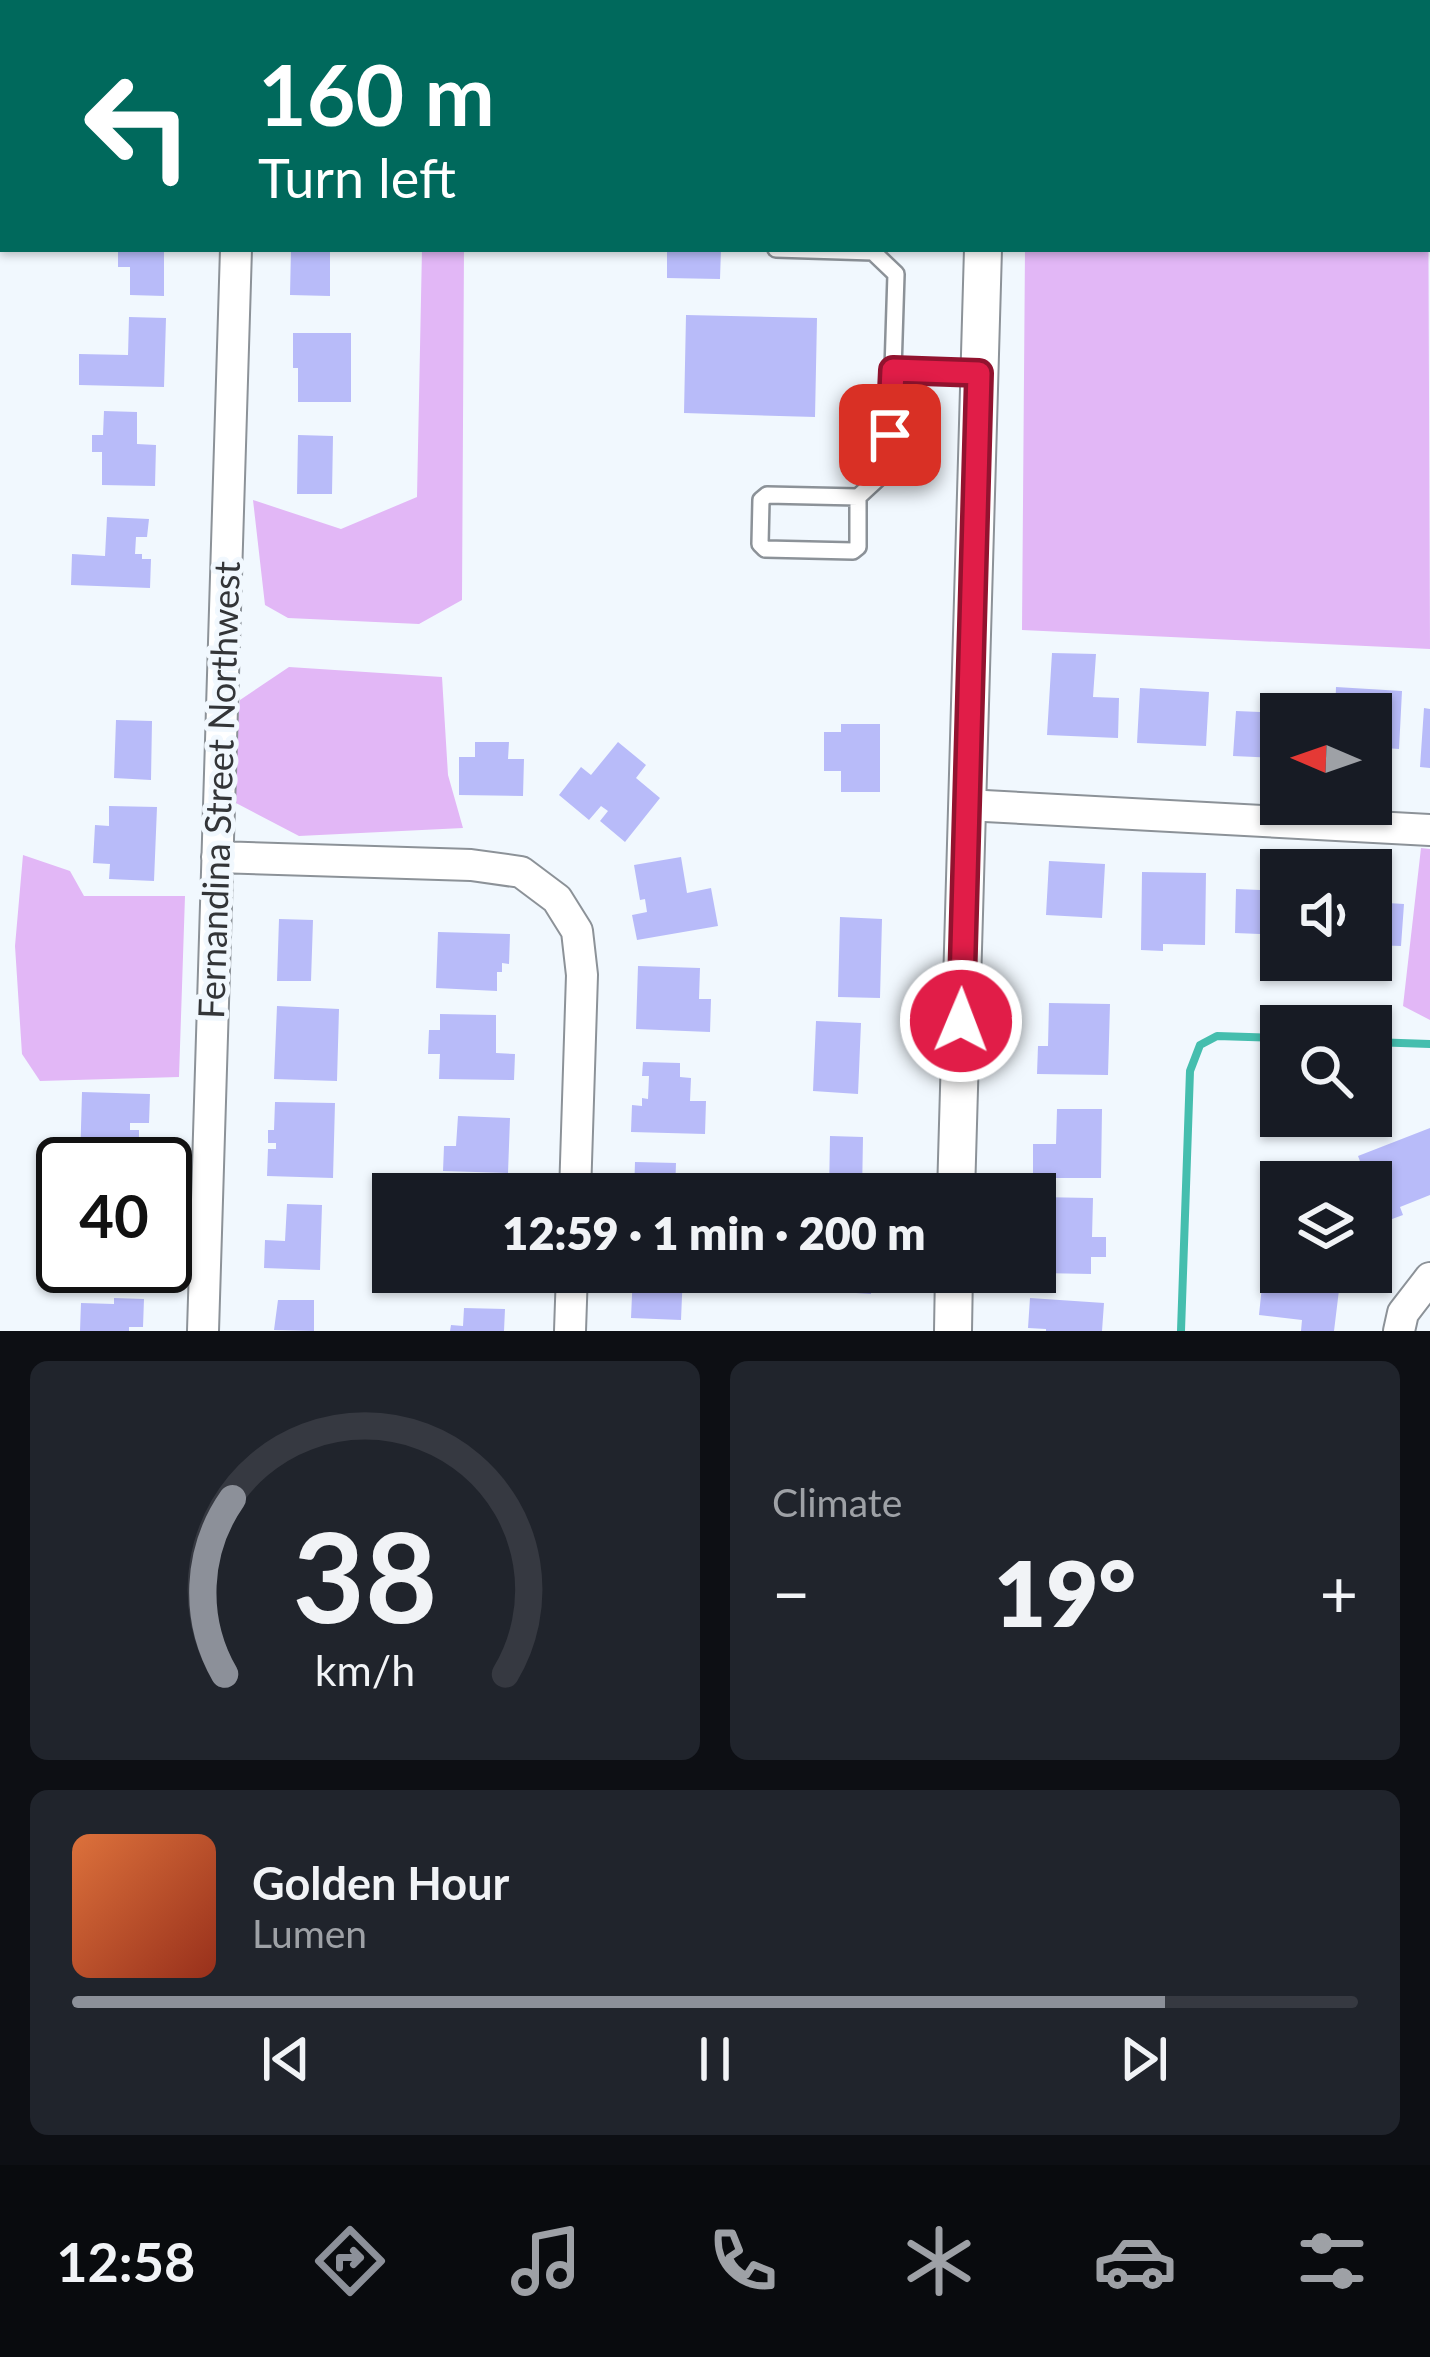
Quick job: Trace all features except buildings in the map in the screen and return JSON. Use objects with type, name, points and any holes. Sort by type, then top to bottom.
[{"type":"street","name":"Fernandina Street Northwest","points":[[203,1331],[236,252]]},
{"type":"street","points":[[957,1173],[983,252]]},
{"type":"street","points":[[966,805],[1430,830]]},
{"type":"street","points":[[217,857],[471,865],[521,872],[557,899],[577,932],[582,975],[575,1173]]},
{"type":"street","points":[[1399,1331],[1403,1312],[1430,1278]]},
{"type":"street","points":[[570,1331],[571,1293]]},
{"type":"street","points":[[952,1331],[953,1293]]},
{"type":"lane","points":[[859,497],[767,496],[761,500],[760,544],[765,549],[853,551],[858,547],[859,497],[889,461],[896,274],[874,252]]},
{"type":"lane","points":[[893,370],[979,373]]},
{"type":"shaded area","points":[[422,252],[464,252],[462,600],[419,624],[288,618],[265,605],[253,500],[341,529],[417,497]]},
{"type":"shaded area","points":[[1025,252],[1428,252],[1430,649],[1022,630]]},
{"type":"shaded area","points":[[289,667],[442,677],[448,775],[463,828],[299,836],[236,803],[233,764],[240,700]]},
{"type":"shaded area","points":[[1421,848],[1430,849],[1430,1020],[1403,1006]]},
{"type":"shaded area","points":[[23,855],[70,871],[84,896],[185,896],[179,1077],[40,1081],[22,1054],[15,946]]},
{"type":"waterway","points":[[1181,1331],[1190,1071],[1200,1045],[1217,1036],[1260,1037]]},
{"type":"waterway","points":[[1392,1043],[1430,1044]]},
{"type":"route","points":[[890,435],[893,370],[979,373],[961,1021]]}]
